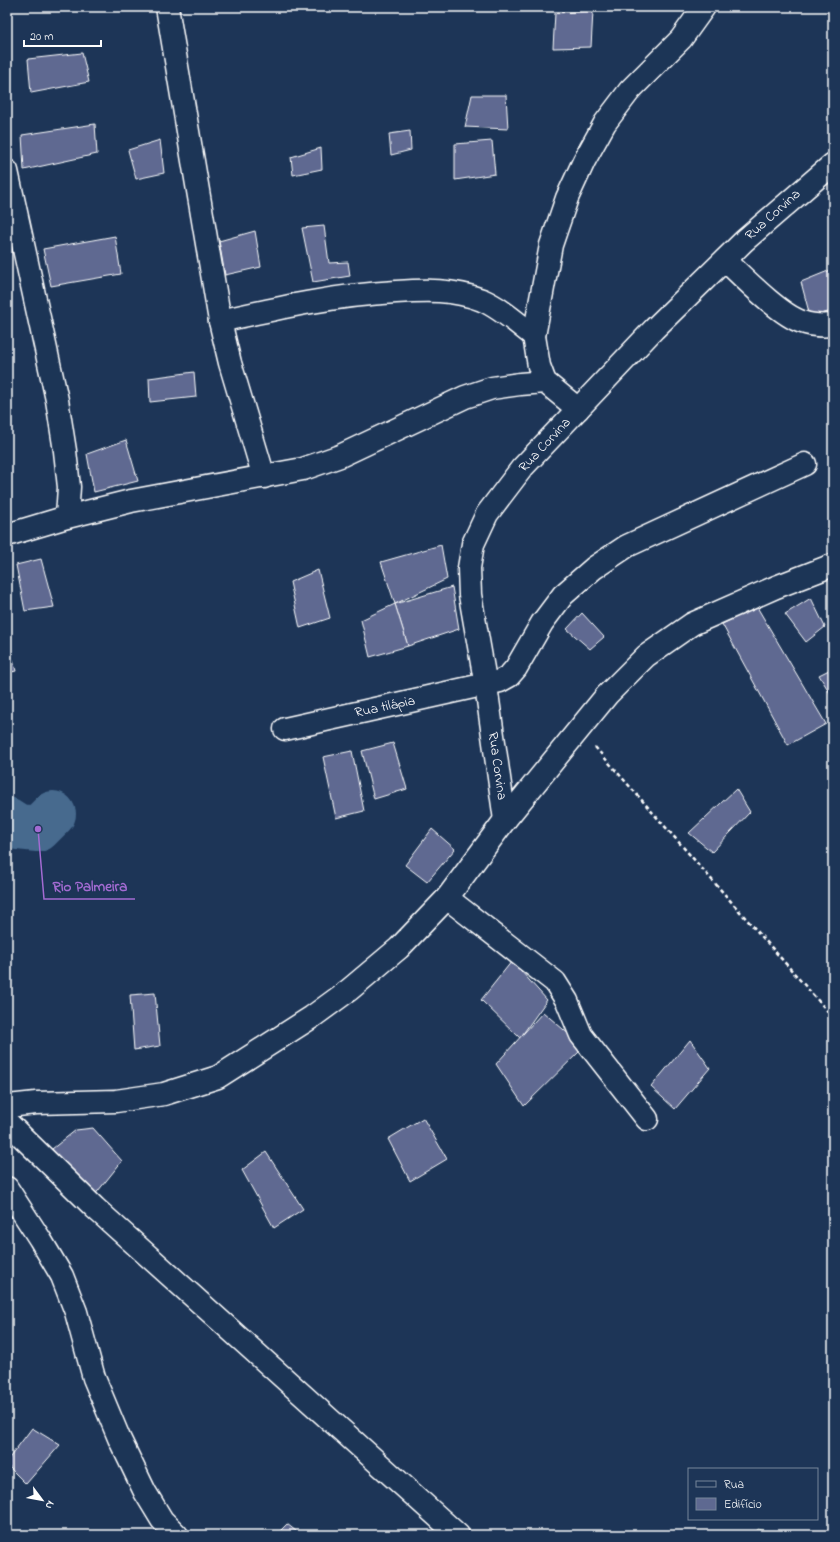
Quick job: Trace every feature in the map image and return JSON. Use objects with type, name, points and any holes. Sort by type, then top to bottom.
[{"type":"street","points":[[167,7],[220,321],[230,363],[264,477]]},
{"type":"street","points":[[578,409],[545,382],[539,366],[534,336],[551,245],[567,198],[584,161],[605,123],[630,90],[681,39],[704,7]]},
{"type":"street","name":"Rua Corvina","points":[[505,820],[486,686],[470,594],[469,568],[473,544],[487,514],[522,468],[638,346],[761,226],[833,164]]},
{"type":"street","points":[[7,171],[57,400],[69,488],[67,517]]},
{"type":"street","points":[[725,260],[755,288],[787,314],[801,322],[812,325],[833,325]]},
{"type":"street","points":[[220,321],[296,304],[354,295],[419,290],[457,292],[484,301],[506,314],[534,336]]},
{"type":"street","points":[[7,535],[67,517],[131,501],[303,469],[340,456],[465,397],[492,388],[545,382]]},
{"type":"street","name":"Rua tilápia","points":[[285,729],[486,686],[500,681],[509,676],[516,668],[542,623],[563,595],[594,568],[628,546],[805,464]]},
{"type":"street","points":[[458,1535],[107,1218],[7,1111],[36,1102],[116,1101],[164,1094],[218,1077],[312,1017],[349,990],[399,948],[447,898],[505,820],[579,729],[607,695],[646,656],[692,624],[776,587],[833,565]]},
{"type":"street","points":[[447,898],[555,982],[566,1001],[581,1035],[647,1119]]},
{"type":"street","points":[[7,1188],[62,1276],[76,1312],[94,1378],[119,1438],[145,1492],[162,1520],[177,1535]]},
{"type":"path","points":[[579,729],[830,1014]]},
{"type":"green space","points":[[758,1529],[784,1535],[753,1535]]},
{"type":"building","points":[[593,11],[591,47],[553,48],[555,13]]},
{"type":"building","points":[[82,53],[89,82],[31,93],[28,59]]},
{"type":"building","points":[[472,95],[506,95],[508,129],[465,127]]},
{"type":"building","points":[[95,124],[97,154],[24,170],[22,135]]},
{"type":"building","points":[[410,131],[411,150],[391,155],[389,134]]},
{"type":"building","points":[[160,140],[164,173],[136,179],[128,150]]},
{"type":"building","points":[[492,141],[495,174],[455,180],[455,144]]},
{"type":"building","points":[[321,148],[322,169],[293,175],[291,157]]},
{"type":"building","points":[[324,226],[329,263],[348,262],[350,276],[313,282],[302,228]]},
{"type":"building","points":[[255,231],[261,267],[225,275],[219,241]]},
{"type":"building","points":[[115,236],[121,274],[51,286],[43,249]]},
{"type":"building","points":[[833,269],[833,311],[810,316],[801,282]]},
{"type":"building","points":[[194,372],[196,397],[150,402],[149,378]]},
{"type":"building","points":[[126,440],[138,481],[94,492],[87,454]]},
{"type":"building","points":[[441,545],[447,579],[395,604],[381,562]]},
{"type":"building","points":[[41,559],[54,607],[25,611],[16,565]]},
{"type":"building","points":[[318,570],[330,618],[300,628],[290,582]]},
{"type":"building","points":[[452,587],[459,629],[408,646],[395,604]]},
{"type":"building","points":[[811,598],[825,627],[806,642],[785,614]]},
{"type":"building","points":[[395,604],[408,646],[370,657],[361,620]]},
{"type":"building","points":[[757,607],[826,724],[788,745],[722,624]]},
{"type":"building","points":[[582,613],[604,637],[590,649],[567,629]]},
{"type":"building","points":[[7,639],[16,671],[7,673]]},
{"type":"building","points":[[833,668],[833,698],[819,675]]},
{"type":"building","points":[[393,743],[407,789],[374,799],[362,751]]},
{"type":"building","points":[[352,751],[364,811],[336,818],[323,757]]},
{"type":"building","points":[[736,789],[750,812],[712,852],[689,833]]},
{"type":"building","points":[[432,829],[455,849],[427,882],[405,865]]},
{"type":"building","points":[[512,961],[547,1000],[520,1038],[481,1000]]},
{"type":"building","points":[[155,993],[160,1046],[134,1050],[130,995]]},
{"type":"building","points":[[543,1012],[584,1047],[524,1106],[496,1064]]},
{"type":"building","points":[[690,1040],[710,1068],[675,1109],[651,1087]]},
{"type":"building","points":[[423,1118],[447,1159],[410,1181],[388,1139]]},
{"type":"building","points":[[93,1128],[122,1161],[94,1196],[52,1149],[76,1130]]},
{"type":"building","points":[[266,1152],[303,1209],[274,1228],[242,1170]]},
{"type":"building","points":[[32,1428],[60,1445],[26,1484],[7,1465],[7,1461]]},
{"type":"building","points":[[287,1524],[301,1535],[276,1535]]},
{"type":"waterway","points":[[7,820],[18,827],[38,829],[53,814]]},
{"type":"place","name":"Rio Palmeira","points":[[38,829]]}]
